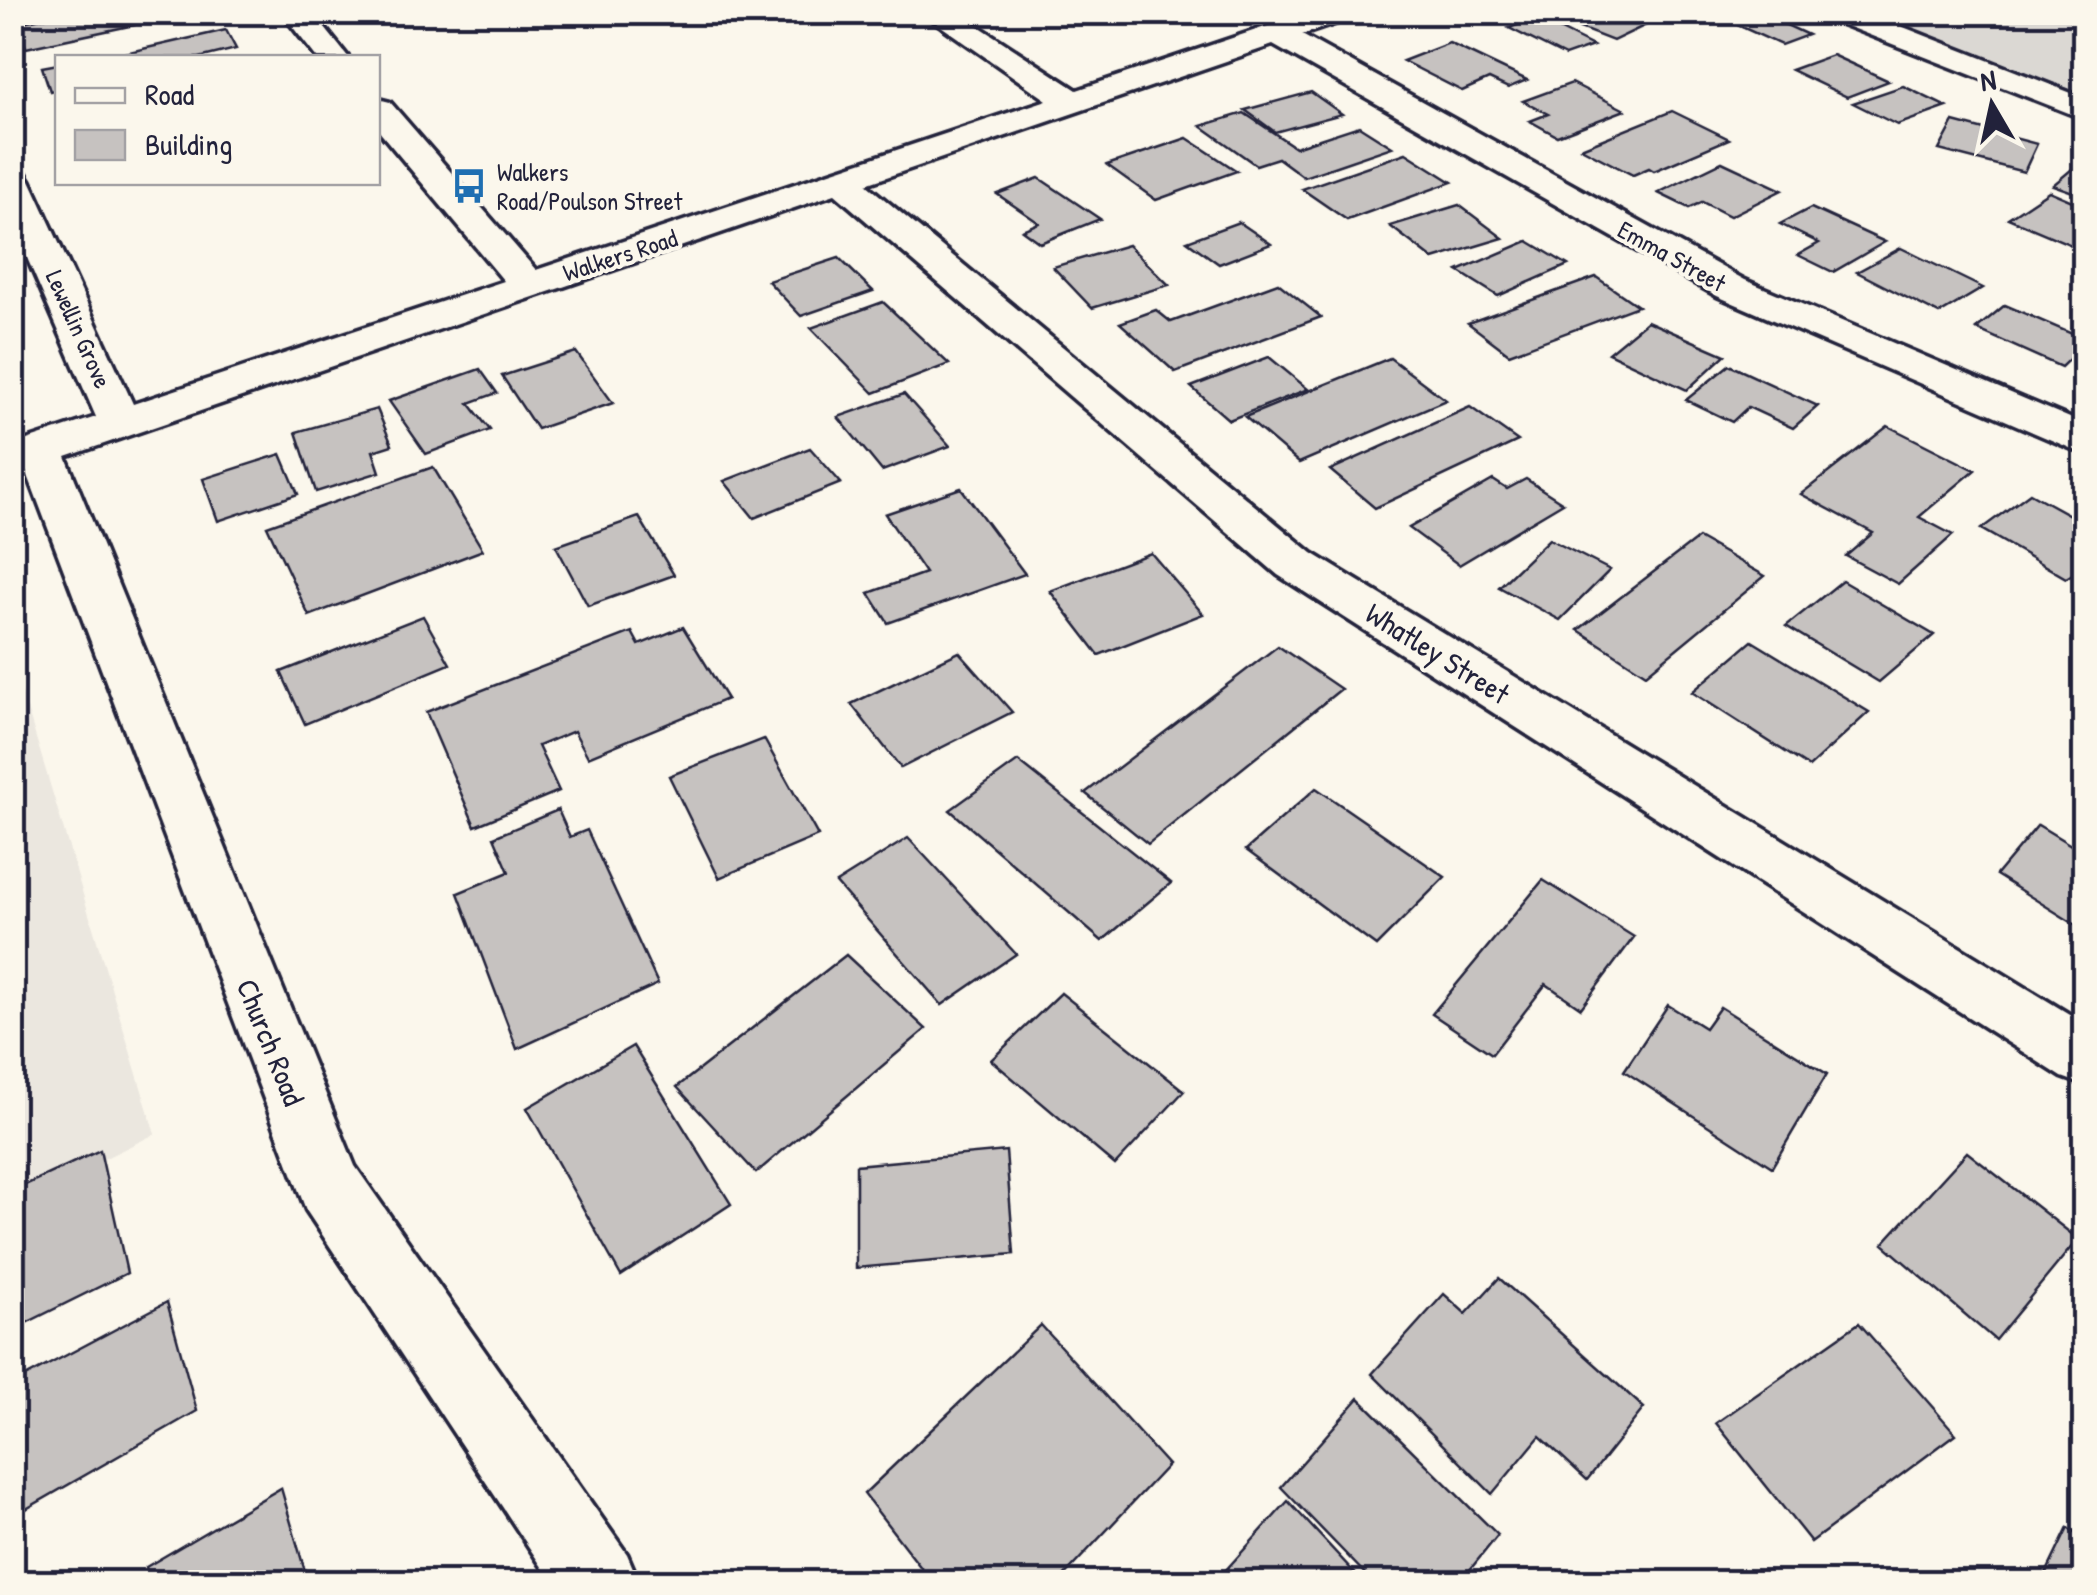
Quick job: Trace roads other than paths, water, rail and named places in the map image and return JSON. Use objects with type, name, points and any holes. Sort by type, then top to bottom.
[{"type":"street","points":[[296,12],[332,55]]},
{"type":"street","points":[[936,12],[1074,103]]},
{"type":"street","points":[[1837,12],[2084,108]]},
{"type":"street","name":"Walkers Road","points":[[26,456],[1337,13]]},
{"type":"street","name":"Emma Street","points":[[1278,35],[1730,288],[2084,440]]},
{"type":"street","points":[[380,111],[528,285]]},
{"type":"street","name":"Lewellin Grove","points":[[12,180],[120,423]]},
{"type":"street","name":"Whatley Street","points":[[841,182],[1295,564],[2084,1057]]},
{"type":"street","name":"Church Road","points":[[26,456],[330,1187],[599,1582]]},
{"type":"place","name":"Walkers Road/Poulson Street","points":[[469,186]]}]
